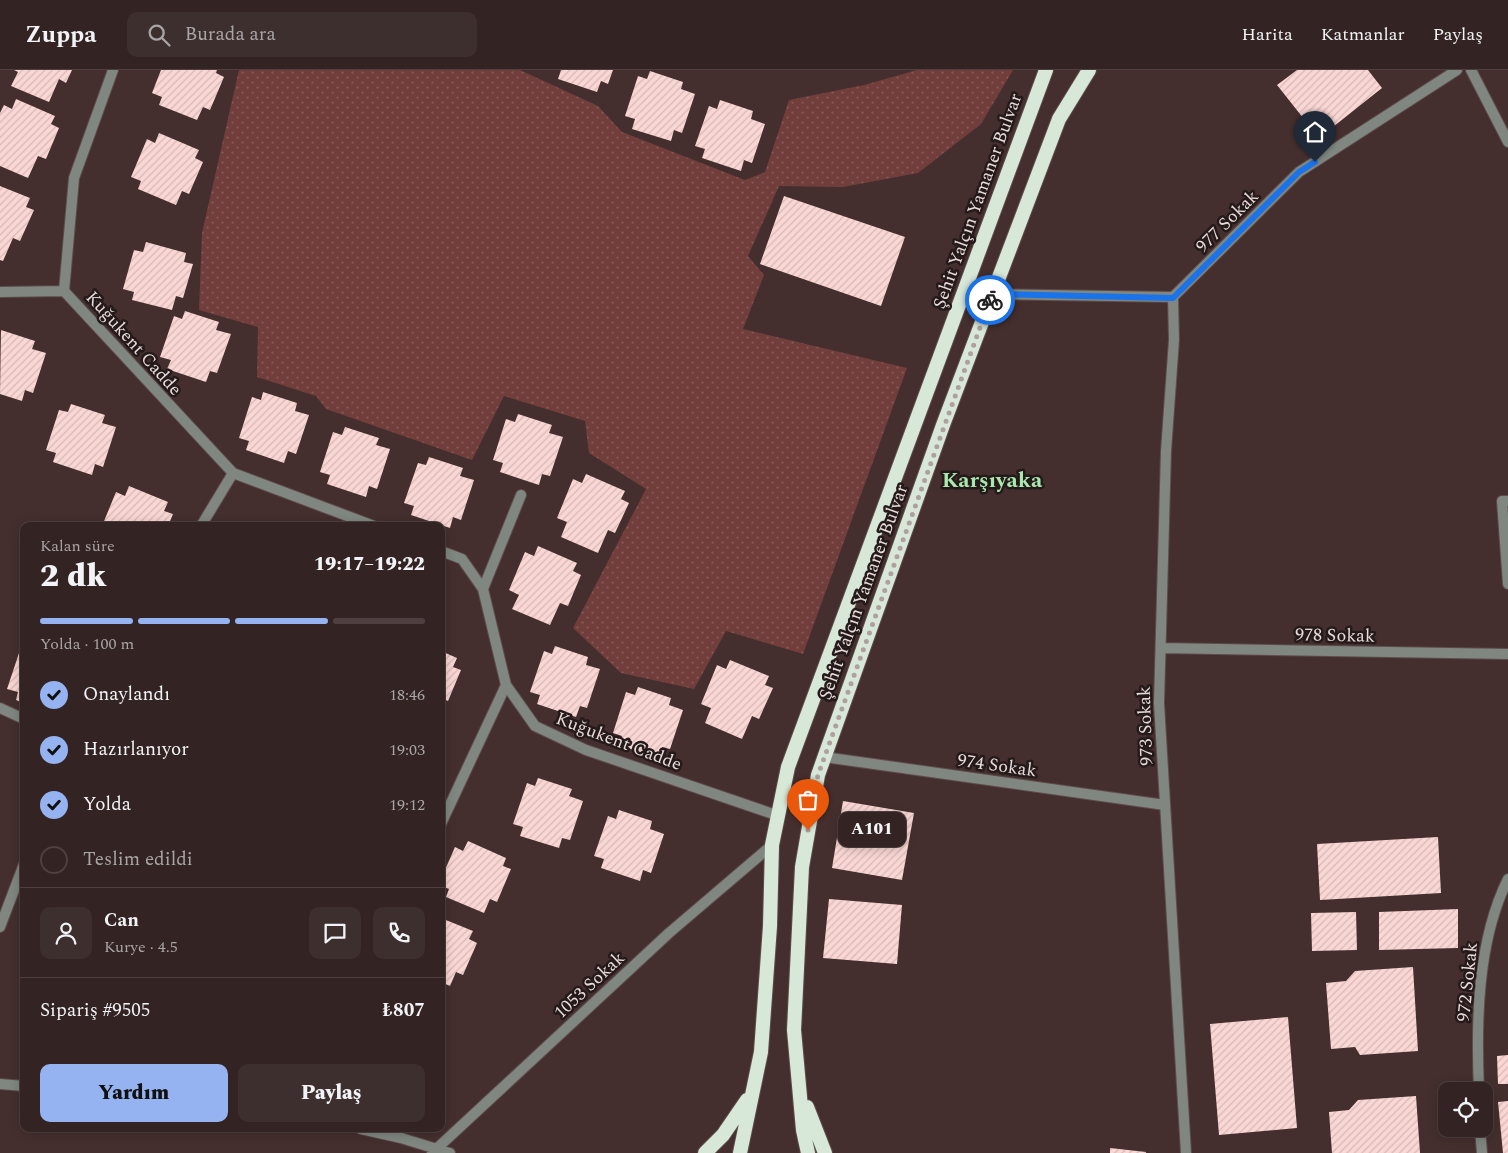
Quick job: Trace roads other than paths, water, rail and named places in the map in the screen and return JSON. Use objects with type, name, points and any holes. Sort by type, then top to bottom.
[{"type":"highway","name":"Şehit Yalçın Yamaner Bulvar","points":[[740,1153],[762,1052],[770,926],[772,845],[776,815],[791,758],[1046,70]]},
{"type":"highway","name":"Şehit Yalçın Yamaner Bulvar","points":[[808,1153],[794,1030],[802,867],[818,775],[943,425],[1059,119],[1089,70]]},
{"type":"highway","points":[[799,1082],[810,1119],[825,1153]]},
{"type":"highway","points":[[705,1153],[723,1134],[753,1091]]},
{"type":"street","name":"Kuğukent Cadde","points":[[113,70],[74,178],[64,291],[233,473],[363,522]]},
{"type":"street","name":"977 Sokak","points":[[1173,298],[1299,172],[1458,70]]},
{"type":"street","points":[[1471,70],[1508,142]]},
{"type":"street","points":[[0,292],[64,291]]},
{"type":"street","points":[[992,294],[1173,298]]},
{"type":"street","name":"973 Sokak","points":[[1173,298],[1174,340],[1166,451],[1159,703],[1186,1153]]},
{"type":"street","points":[[203,522],[233,473]]},
{"type":"street","points":[[484,589],[521,495]]},
{"type":"street","points":[[1505,501],[1508,584]]},
{"type":"street","name":"Kuğukent Cadde","points":[[445,553],[462,559],[484,589],[506,685],[535,726],[586,750],[776,815]]},
{"type":"street","name":"978 Sokak","points":[[1161,648],[1508,654]]},
{"type":"street","points":[[445,815],[506,685]]},
{"type":"street","points":[[0,708],[20,717]]},
{"type":"street","name":"974 Sokak","points":[[824,756],[1165,805]]},
{"type":"street","name":"1053 Sokak","points":[[433,1151],[669,933],[772,845]]},
{"type":"street","points":[[0,926],[20,874]]},
{"type":"street","name":"972 Sokak","points":[[1479,1082],[1477,1050],[1484,954],[1492,919],[1508,879]]},
{"type":"street","points":[[0,1084],[20,1086]]},
{"type":"street","points":[[374,1132],[401,1138],[433,1151],[450,1153]]},
{"type":"street","points":[[1481,1137],[1482,1153]]},
{"type":"place","name":"A101","points":[[808,830]]},
{"type":"district","name":"Karşıyaka","points":[[992,479]]}]
